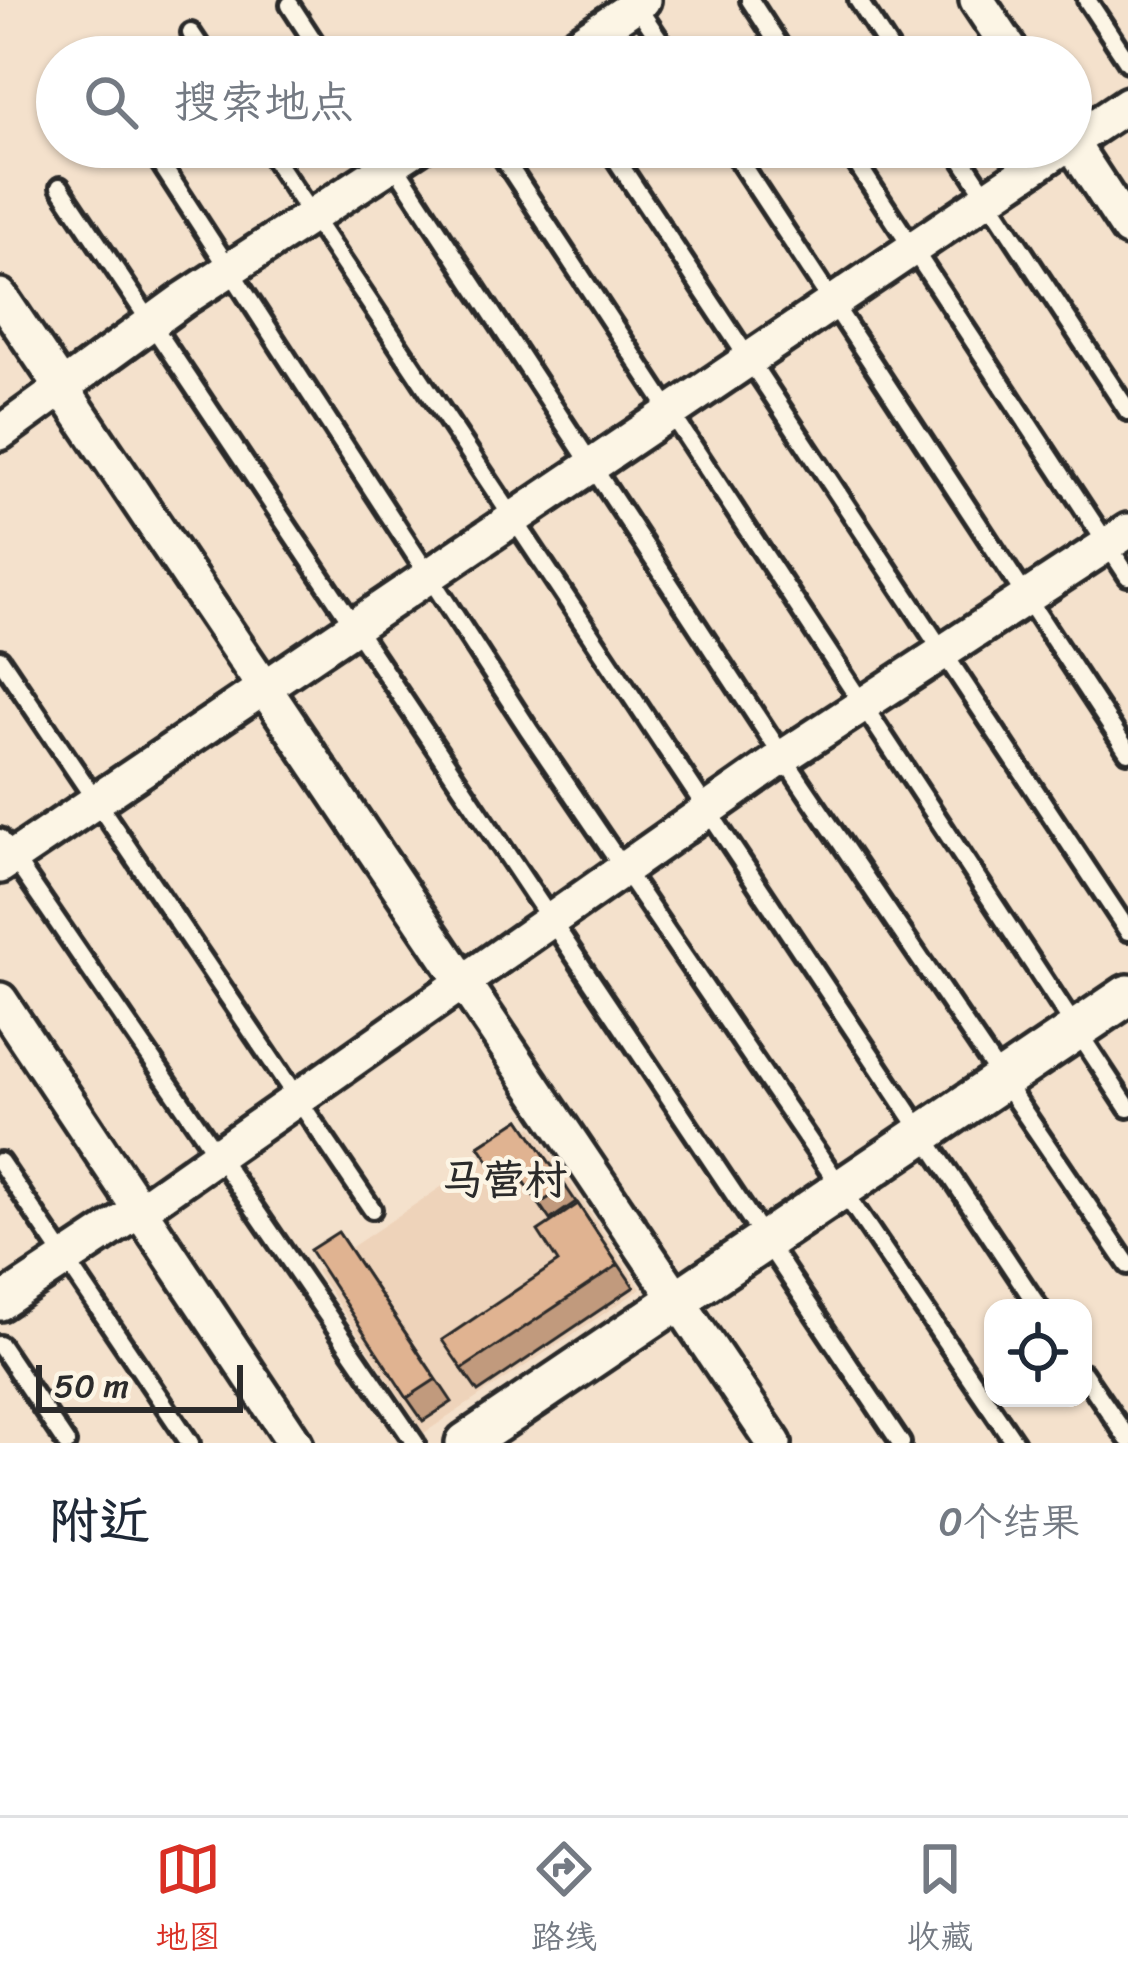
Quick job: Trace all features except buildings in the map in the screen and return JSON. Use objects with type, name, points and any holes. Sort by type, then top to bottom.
[{"type":"street","points":[[977,0],[1001,36]]},
{"type":"street","points":[[589,36],[640,2]]},
{"type":"street","points":[[1092,128],[1128,104]]},
{"type":"street","points":[[0,433],[376,168]]},
{"type":"street","points":[[4,854],[96,801],[1031,168]]},
{"type":"street","points":[[1088,168],[1128,229]]},
{"type":"street","points":[[0,296],[774,1443]]},
{"type":"street","points":[[0,1304],[783,758],[1118,538]]},
{"type":"street","points":[[466,1443],[1128,995]]},
{"type":"street","points":[[0,1000],[295,1443]]},
{"type":"lane","points":[[750,0],[773,36]]},
{"type":"lane","points":[[858,0],[882,36]]},
{"type":"lane","points":[[1088,0],[1128,62]]},
{"type":"lane","points":[[640,2],[659,36]]},
{"type":"lane","points":[[290,4],[311,36]]},
{"type":"lane","points":[[164,168],[624,869],[1015,1443]]},
{"type":"lane","points":[[280,168],[1033,1299]]},
{"type":"lane","points":[[408,168],[591,464],[783,758],[1128,1265]]},
{"type":"lane","points":[[510,168],[1128,1108]]},
{"type":"lane","points":[[622,168],[1128,932]]},
{"type":"lane","points":[[744,168],[1128,752]]},
{"type":"lane","points":[[860,168],[1118,538],[1128,576]]},
{"type":"lane","points":[[968,168],[1128,411]]},
{"type":"lane","points":[[60,187],[901,1443]]},
{"type":"lane","points":[[0,659],[372,1209]]},
{"type":"lane","points":[[4,854],[415,1443]]},
{"type":"lane","points":[[0,1162],[190,1443]]},
{"type":"lane","points":[[0,1345],[66,1443]]},
{"type":"lane","points":[[1092,1386],[1128,1439]]},
{"type":"shaded area","points":[[532,1126],[641,1289],[424,1433],[316,1271]]},
{"type":"district","name":"马营村","points":[[504,1180]]}]
